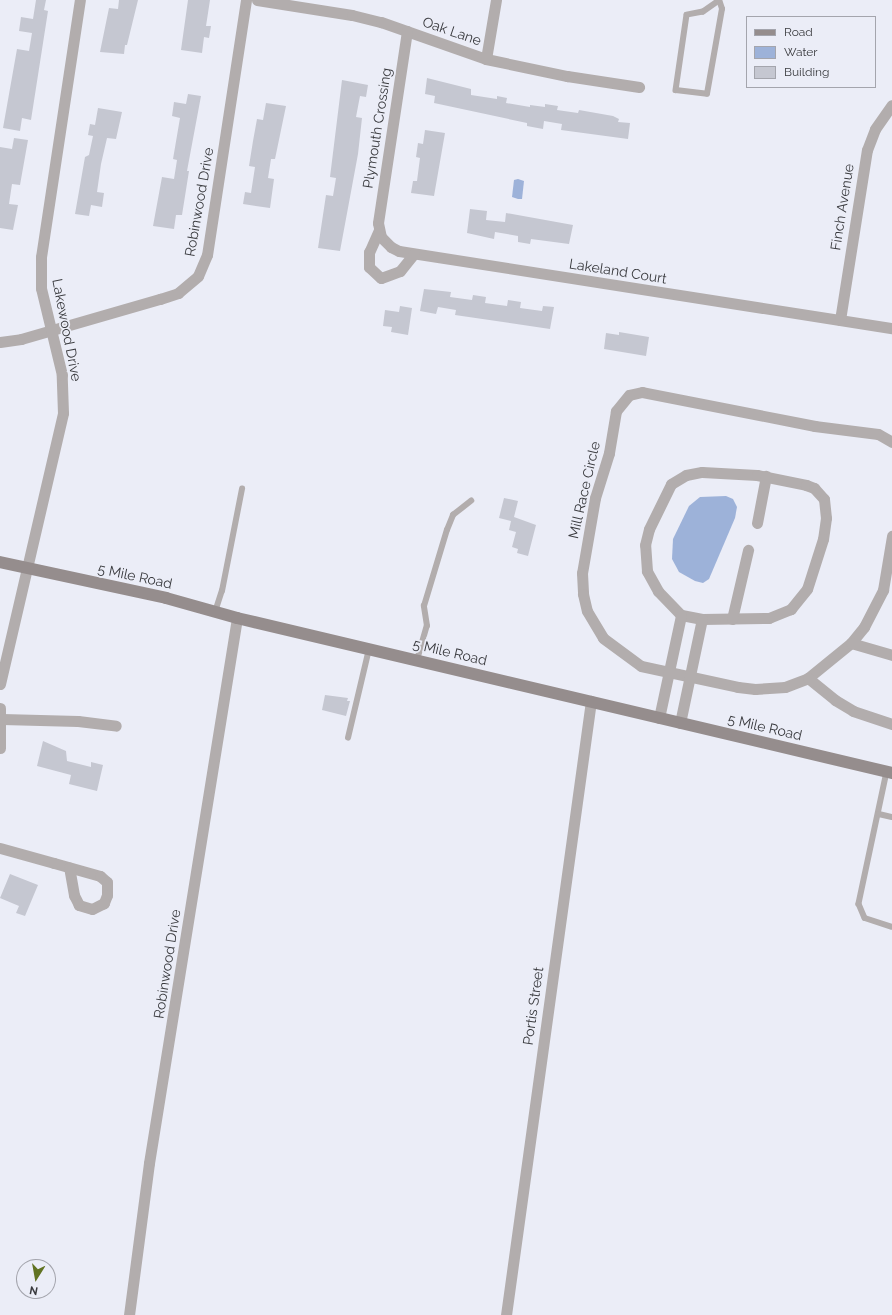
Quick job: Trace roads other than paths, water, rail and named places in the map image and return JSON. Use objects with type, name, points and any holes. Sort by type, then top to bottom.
[{"type":"street","name":"Lakewood Drive","points":[[0,684],[1,672],[63,413],[62,375],[42,288],[41,257],[80,0]]},
{"type":"street","name":"Robinwood Drive","points":[[0,342],[52,331],[178,293],[198,276],[207,255],[246,0]]},
{"type":"street","name":"Oak Lane","points":[[257,0],[352,15],[407,31],[486,59],[639,87]]},
{"type":"street","points":[[486,59],[496,0]]},
{"type":"street","name":"Plymouth Crossing","points":[[407,31],[379,216],[379,230],[369,252],[368,267],[381,278],[400,271],[414,254]]},
{"type":"street","name":"Finch Avenue","points":[[840,320],[867,150],[875,129],[892,105]]},
{"type":"street","points":[[379,230],[391,247],[414,254]]},
{"type":"street","name":"Lakeland Court","points":[[414,254],[892,328]]},
{"type":"street","name":"Mill Race Circle","points":[[892,442],[878,434],[815,426],[642,392],[623,400],[616,411],[609,453],[589,524],[582,573],[583,594],[593,624],[613,648],[641,666],[755,689],[785,686],[808,678],[851,643],[874,611],[883,590],[892,536]]},
{"type":"street","points":[[702,472],[730,472],[766,476],[806,485],[819,492],[826,506],[824,534],[807,589],[796,605],[778,616],[702,619],[682,615],[652,582],[647,570],[645,555],[648,529],[666,490],[686,475],[702,472]]},
{"type":"street","points":[[757,523],[766,476]]},
{"type":"street","points":[[732,619],[748,550]]},
{"type":"street","name":"5 Mile Road","points":[[0,562],[26,569],[159,596],[237,618],[369,648],[889,773]]},
{"type":"street","points":[[659,718],[682,615]]},
{"type":"street","name":"Robinwood Drive","points":[[129,1315],[149,1163],[237,618]]},
{"type":"street","points":[[680,722],[702,619]]},
{"type":"street","points":[[851,643],[892,655]]},
{"type":"street","points":[[808,678],[835,700],[853,710],[892,724]]},
{"type":"street","name":"Portis Street","points":[[506,1315],[591,701]]},
{"type":"street","points":[[0,708],[2,720],[0,748]]},
{"type":"street","points":[[2,720],[78,721],[116,726]]},
{"type":"street","points":[[0,848],[69,867]]},
{"type":"lane","points":[[719,0],[722,9],[707,94],[676,90],[687,15],[703,12],[719,0]]},
{"type":"lane","points":[[215,612],[222,591],[242,489]]},
{"type":"lane","points":[[417,660],[427,626],[424,606],[447,530],[454,515],[472,501]]},
{"type":"lane","points":[[348,738],[369,648]]},
{"type":"lane","points":[[889,773],[859,904],[865,918],[892,928]]},
{"type":"lane","points":[[879,814],[892,816]]},
{"type":"water","points":[[518,179],[524,181],[522,199],[512,197],[514,180]]},
{"type":"water","points":[[726,496],[733,499],[737,507],[735,518],[709,579],[703,583],[695,581],[679,572],[672,559],[673,539],[689,506],[700,497]]}]
